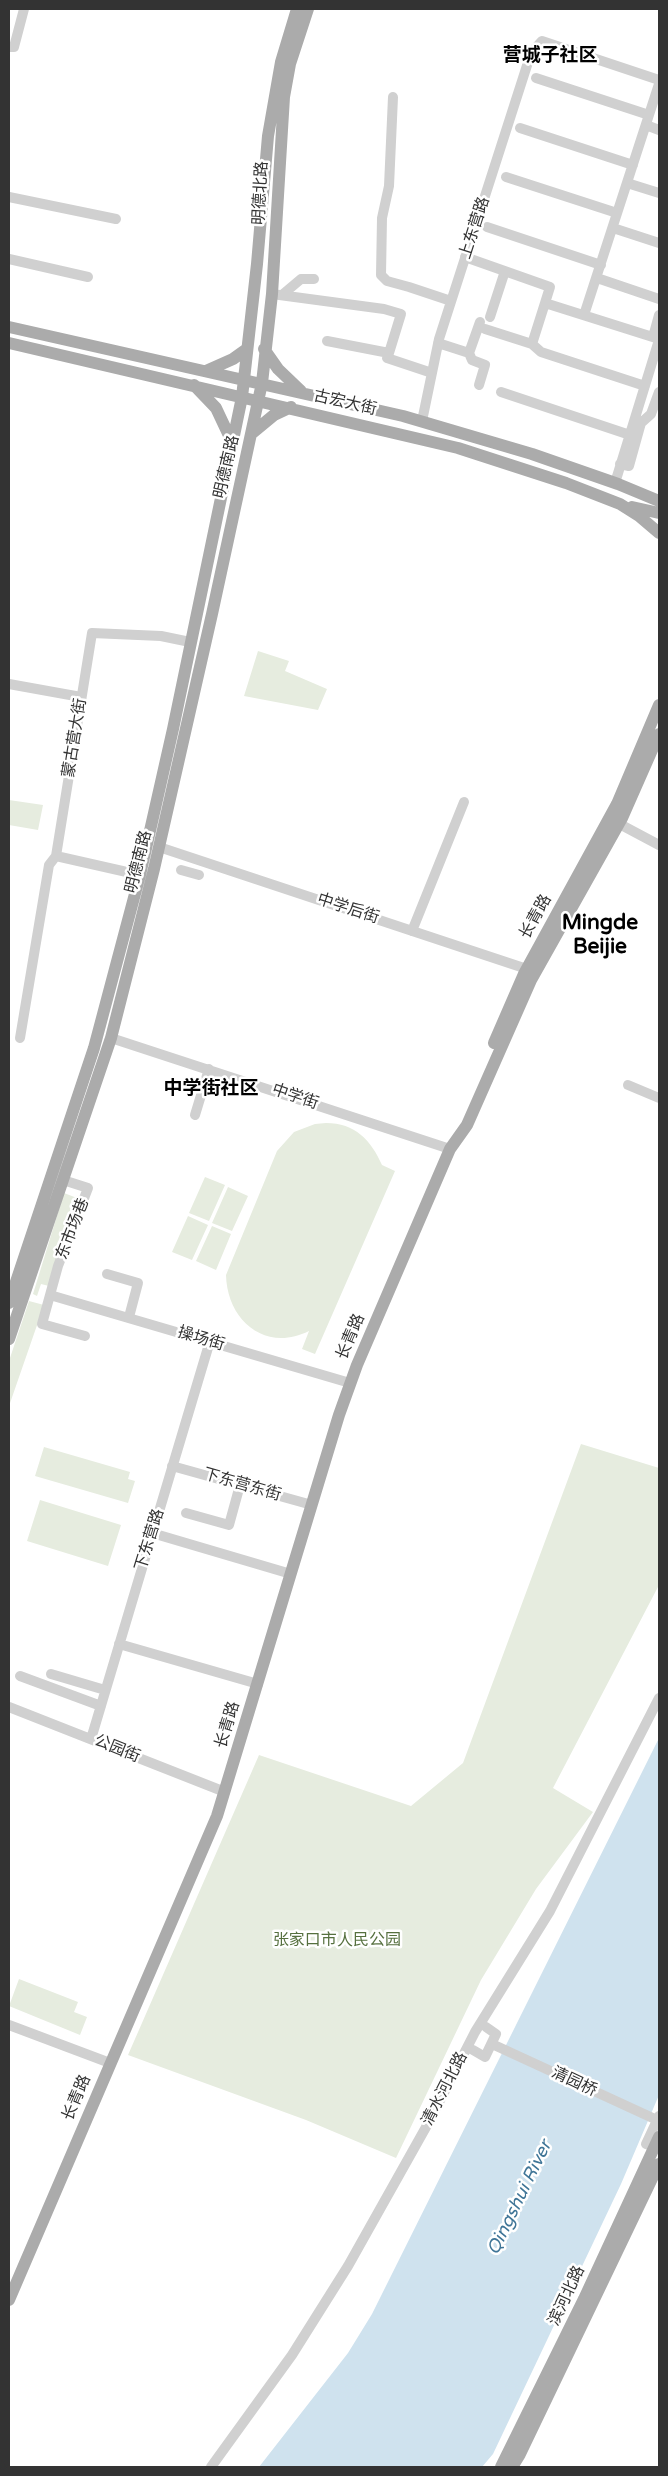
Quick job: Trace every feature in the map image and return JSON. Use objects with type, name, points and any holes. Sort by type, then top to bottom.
[{"type":"main road","name":"明德北路","points":[[244,379],[272,108],[281,62],[298,9]]},
{"type":"main road","name":"明德北路","points":[[262,383],[264,349],[277,294],[273,265],[284,97],[290,64],[308,9]]},
{"type":"main road","points":[[257,264],[273,265]]},
{"type":"main road","name":"古宏大街","points":[[9,327],[205,372],[301,391],[422,421],[516,449],[614,483],[659,502]]},
{"type":"main road","points":[[14,344],[23,330]]},
{"type":"main road","name":"古宏大街","points":[[14,344],[291,407],[458,448],[566,483],[620,504],[639,516],[659,533]]},
{"type":"main road","points":[[205,372],[227,362],[247,348]]},
{"type":"main road","points":[[264,349],[278,369],[301,391]]},
{"type":"main road","name":"明德南路","points":[[9,1339],[63,1180],[86,1093],[94,1048],[140,871],[222,492],[244,379]]},
{"type":"main road","name":"明德南路","points":[[9,1303],[12,1285],[86,1093],[111,1038],[154,869],[262,383]]},
{"type":"main road","points":[[194,385],[216,408],[232,442]]},
{"type":"main road","points":[[251,434],[274,415],[291,407]]},
{"type":"main road","points":[[222,492],[238,495]]},
{"type":"main road","points":[[637,492],[659,494]]},
{"type":"main road","points":[[620,504],[659,513]]},
{"type":"main road","name":"长青路","points":[[614,821],[659,705]]},
{"type":"main road","name":"长青路","points":[[9,2300],[217,1816],[350,1383],[450,1149],[468,1125],[531,970],[614,821],[659,734]]},
{"type":"main road","points":[[140,871],[154,869]]},
{"type":"main road","name":"滨河北路","points":[[501,2467],[580,2308],[656,2142]]},
{"type":"main road","name":"滨河北路","points":[[512,2467],[520,2454],[659,2164]]},
{"type":"street","points":[[9,47],[14,47],[24,9]]},
{"type":"street","name":"上东营路","points":[[422,421],[438,343],[531,53],[542,41],[659,82]]},
{"type":"street","points":[[536,78],[649,115]]},
{"type":"street","points":[[584,315],[659,82]]},
{"type":"street","points":[[393,97],[390,186],[382,218],[381,275],[387,281],[451,301]]},
{"type":"street","points":[[646,125],[659,130]]},
{"type":"street","points":[[520,128],[633,165]]},
{"type":"street","points":[[506,177],[617,213]]},
{"type":"street","points":[[627,183],[659,193]]},
{"type":"street","points":[[9,197],[116,219]]},
{"type":"street","points":[[487,227],[601,264]]},
{"type":"street","points":[[613,228],[658,240]]},
{"type":"street","points":[[465,257],[550,287],[532,344]]},
{"type":"street","points":[[9,259],[88,277]]},
{"type":"street","points":[[490,317],[505,271]]},
{"type":"street","points":[[596,278],[659,299]]},
{"type":"street","points":[[277,294],[301,279],[314,279]]},
{"type":"street","points":[[277,294],[384,309],[401,314],[387,358],[432,373]]},
{"type":"street","points":[[545,303],[584,315],[657,343]]},
{"type":"street","points":[[614,483],[657,343],[659,315]]},
{"type":"street","points":[[479,385],[485,365],[472,360],[469,353],[482,326],[532,344],[540,352],[645,386]]},
{"type":"street","points":[[327,341],[388,353]]},
{"type":"street","points":[[438,343],[469,353]]},
{"type":"street","points":[[501,392],[630,435]]},
{"type":"street","points":[[620,464],[629,466],[641,423],[651,414],[659,392]]},
{"type":"street","name":"蒙古营大街","points":[[20,1038],[49,865],[56,856],[92,632],[161,636],[190,642]]},
{"type":"street","points":[[9,684],[81,697]]},
{"type":"street","points":[[412,930],[464,802]]},
{"type":"street","points":[[614,821],[659,846]]},
{"type":"street","name":"中学后街","points":[[159,847],[274,888],[412,930],[531,970]]},
{"type":"street","points":[[56,856],[140,871]]},
{"type":"street","points":[[190,873],[196,859]]},
{"type":"street","points":[[245,882],[274,888],[301,900]]},
{"type":"street","name":"中学街","points":[[111,1038],[450,1149]]},
{"type":"street","points":[[195,1115],[209,1069]]},
{"type":"street","points":[[628,1086],[659,1098]]},
{"type":"street","name":"东市场巷","points":[[50,1295],[58,1266],[88,1188],[63,1180]]},
{"type":"street","points":[[107,1274],[138,1283],[129,1317]]},
{"type":"street","points":[[50,1295],[42,1324],[85,1336]]},
{"type":"street","name":"操场街","points":[[50,1295],[350,1383]]},
{"type":"street","name":"下东营路","points":[[91,1739],[210,1341]]},
{"type":"street","name":"下东营东街","points":[[172,1466],[312,1505]]},
{"type":"street","points":[[186,1513],[229,1525],[240,1485]]},
{"type":"street","points":[[152,1533],[291,1574]]},
{"type":"street","points":[[119,1644],[258,1684]]},
{"type":"street","points":[[51,1674],[105,1690]]},
{"type":"street","points":[[20,1676],[101,1706]]},
{"type":"street","name":"清水河北路","points":[[211,2467],[292,2355],[348,2266],[430,2120],[471,2038],[550,1911],[659,1698]]},
{"type":"street","name":"公园街","points":[[9,1707],[225,1792]]},
{"type":"street","points":[[9,2025],[110,2064]]},
{"type":"street","points":[[473,2050],[485,2057],[496,2034],[486,2028]]},
{"type":"street","name":"清园桥","points":[[492,2044],[658,2118]]},
{"type":"street","points":[[656,2142],[658,2118]]},
{"type":"green space","points":[[258,651],[289,661],[285,671],[327,689],[318,710],[244,696]]},
{"type":"green space","points":[[9,800],[43,805],[38,830],[9,825]]},
{"type":"green space","points":[[326,1123],[345,1126],[354,1130],[373,1148],[382,1165],[395,1171],[315,1354],[302,1349],[309,1331],[293,1337],[278,1338],[264,1335],[251,1328],[233,1306],[228,1291],[226,1275],[277,1151],[294,1132],[315,1124]]},
{"type":"green space","points":[[205,1177],[225,1185],[209,1221],[189,1213]]},
{"type":"green space","points":[[228,1187],[248,1196],[232,1231],[212,1223]]},
{"type":"green space","points":[[64,1193],[77,1198],[49,1286],[41,1284],[37,1296],[33,1294]]},
{"type":"green space","points":[[188,1216],[208,1225],[192,1260],[172,1252]]},
{"type":"green space","points":[[212,1226],[231,1234],[216,1270],[196,1261]]},
{"type":"green space","points":[[29,1301],[44,1305],[9,1406],[9,1361]]},
{"type":"green space","name":"张家口市人民公园","points":[[581,1444],[659,1468],[659,1585],[553,1788],[593,1812],[536,1889],[481,1980],[396,2158],[306,2120],[128,2055],[259,1755],[411,1806],[463,1763]]},
{"type":"green space","points":[[44,1447],[130,1472],[128,1479],[135,1481],[128,1503],[35,1476]]},
{"type":"green space","points":[[40,1500],[121,1525],[108,1566],[27,1541]]},
{"type":"green space","points":[[19,1979],[78,2002],[74,2012],[87,2017],[80,2035],[9,2006]]},
{"type":"water","name":"Qingshui River","points":[[659,1738],[659,2095],[621,2184],[493,2454],[482,2467],[259,2467],[348,2353],[372,2314]]},
{"type":"district","name":"营城子社区","points":[[550,56]]},
{"type":"district","name":"Mingde Beijie","points":[[600,935]]},
{"type":"district","name":"中学街社区","points":[[211,1089]]}]
